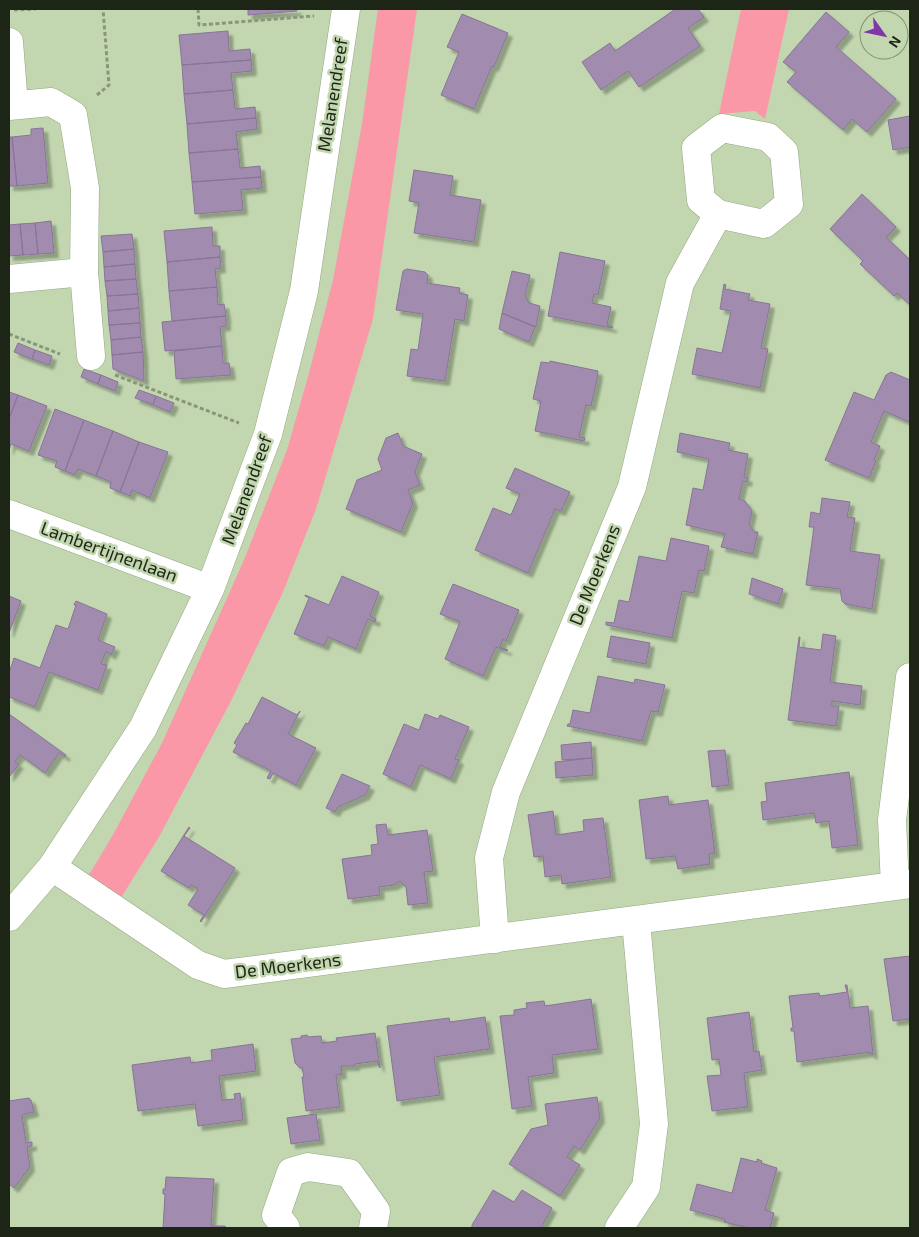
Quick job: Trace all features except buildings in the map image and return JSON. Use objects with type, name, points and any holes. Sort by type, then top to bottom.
[{"type":"street","name":"Melanendreef","points":[[9,917],[52,867],[143,728],[210,589],[268,434],[304,291],[346,11]]},
{"type":"street","points":[[9,42],[11,105],[51,102],[73,115],[85,188],[84,272],[99,364]]},
{"type":"street","name":"De Moerkens","points":[[495,939],[489,858],[506,792],[632,487],[680,283],[718,214]]},
{"type":"street","points":[[9,279],[84,272]]},
{"type":"street","name":"Lambertijnenlaan","points":[[9,514],[210,589]]},
{"type":"street","name":"De Moerkens","points":[[52,867],[198,965],[224,974],[903,885],[892,820],[910,677]]},
{"type":"street","points":[[619,1228],[646,1187],[654,1124],[636,921]]},
{"type":"street","points":[[286,1228],[276,1215],[291,1172],[308,1166],[349,1173],[376,1211],[373,1228]]},
{"type":"path","points":[[9,11],[36,9]]},
{"type":"path","points":[[73,115],[109,85],[103,9]]},
{"type":"path","points":[[198,9],[199,25],[346,11]]},
{"type":"path","points":[[9,334],[63,355]]},
{"type":"path","points":[[99,364],[268,434]]},
{"type":"shaded area","points":[[378,9],[417,9],[373,319],[316,509],[283,592],[231,701],[159,837],[117,904],[83,882],[114,833],[162,743],[244,560],[287,450],[333,280],[362,124]]},
{"type":"shaded area","points":[[741,9],[789,9],[765,119],[755,111],[719,114]]}]
